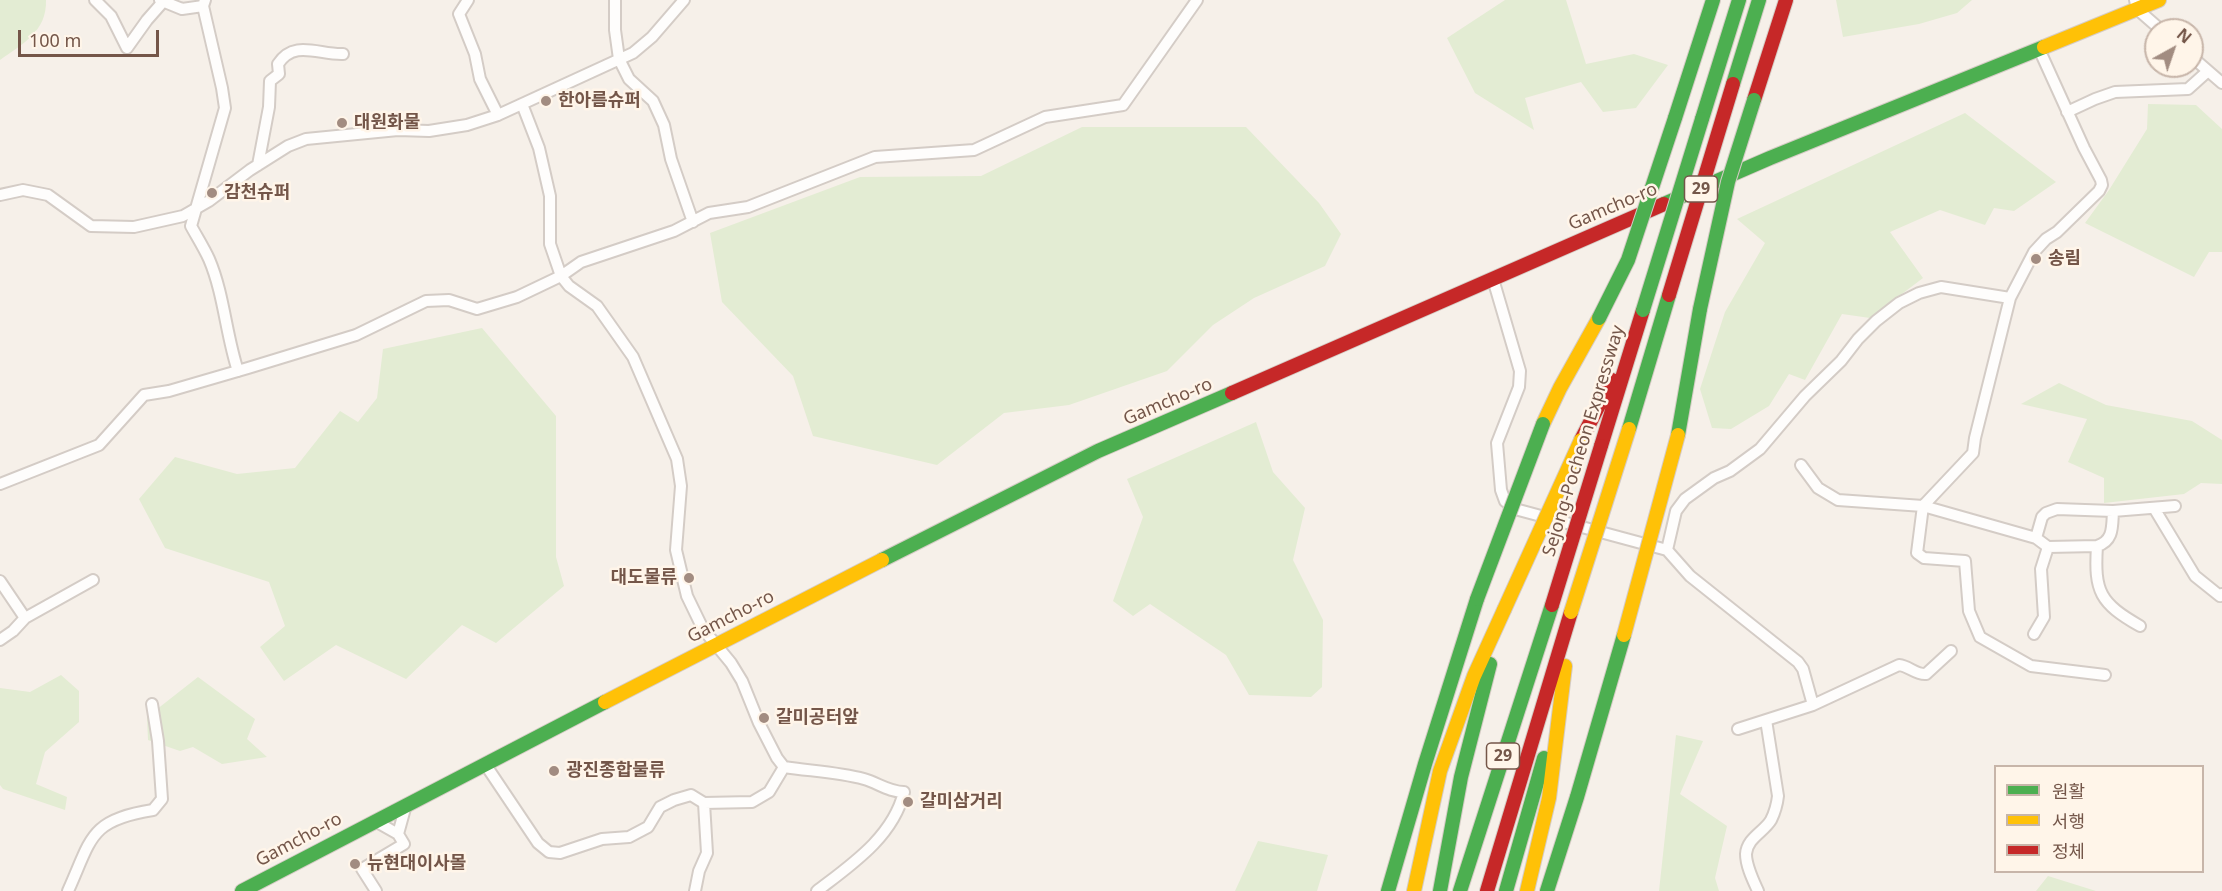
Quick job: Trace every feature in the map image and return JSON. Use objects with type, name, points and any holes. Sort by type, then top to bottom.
[{"type":"main road","points":[[1388,891],[1477,599],[1543,424],[1628,260],[1713,0]]},
{"type":"main road","name":"Sejong-Pocheon Expressway","points":[[1460,891],[1552,605],[1739,0]]},
{"type":"main road","name":"29","points":[[1487,891],[1760,0]]},
{"type":"main road","points":[[1547,891],[1624,635],[1678,435],[1700,309],[1728,182],[1786,0]]},
{"type":"main road","name":"Gamcho-ro","points":[[242,891],[715,645],[1098,451],[1770,158],[2039,49],[2136,4],[2159,0]]},
{"type":"main road","points":[[1414,891],[1440,771],[1474,676],[1581,440],[1636,332]]},
{"type":"main road","points":[[1440,891],[1461,777],[1504,610]]},
{"type":"main road","points":[[1527,891],[1549,798],[1571,612]]},
{"type":"main road","points":[[1556,891],[1605,720],[1624,635]]},
{"type":"main road","points":[[1400,891],[1458,660]]},
{"type":"main road","points":[[1506,891],[1561,698]]},
{"type":"street","points":[[95,0],[111,16],[127,48],[161,1],[182,9],[204,3],[225,108],[191,226],[209,260],[238,371]]},
{"type":"street","points":[[468,0],[459,14],[475,54],[480,79],[498,115]]},
{"type":"street","points":[[615,0],[615,30],[619,59],[629,79],[653,101],[664,126],[671,159],[693,222]]},
{"type":"street","points":[[0,195],[23,190],[48,195],[91,226],[134,227],[183,216],[288,146],[306,140],[398,130],[429,130],[467,125],[498,115],[633,53],[644,45],[684,0]]},
{"type":"street","points":[[0,484],[99,445],[144,394],[169,391],[356,334],[426,301],[449,300],[477,309],[517,297],[561,276],[581,262],[674,231],[709,213],[748,207],[875,157],[974,150],[1045,117],[1123,105],[1197,0]]},
{"type":"street","points":[[2136,4],[2150,18]]},
{"type":"street","points":[[258,165],[269,107],[270,81],[279,75],[278,64],[283,55],[303,48],[330,54],[343,54]]},
{"type":"street","points":[[2039,49],[2102,185],[2099,191],[2034,252],[2010,298],[1973,453],[1923,506],[1917,553],[1922,558],[1965,561],[1969,611],[1980,637],[2031,666],[2105,675]]},
{"type":"street","points":[[2204,68],[2222,83]]},
{"type":"street","points":[[2067,112],[2115,92],[2188,89],[2208,71]]},
{"type":"street","points":[[522,104],[538,148],[550,196],[550,244],[561,276],[569,286],[589,298],[597,306],[633,357],[677,459],[681,486],[676,550],[687,596],[703,629],[742,681],[759,723],[784,767],[847,775],[866,779],[893,792],[904,792],[898,811],[875,842],[857,860],[816,891]]},
{"type":"street","points":[[1493,279],[1520,371],[1519,387],[1497,443],[1501,490],[1505,501],[1515,508],[1667,550],[1690,576],[1798,662],[1803,669],[1813,705]]},
{"type":"street","points":[[1667,550],[1676,511],[1685,499],[1760,449],[1805,396],[1841,361],[1858,339],[1899,303],[1918,293],[1941,287],[2010,298]]},
{"type":"street","points":[[1801,465],[1818,488],[1838,500],[1923,506],[2036,538],[2048,547],[2103,544],[2112,531],[2113,511]]},
{"type":"street","points":[[2036,538],[2042,517],[2051,511],[2113,511],[2175,506]]},
{"type":"street","points":[[2154,508],[2195,576],[2220,596],[2222,594]]},
{"type":"street","points":[[2097,546],[2097,574],[2101,593],[2108,604],[2140,626]]},
{"type":"street","points":[[2034,634],[2044,617],[2041,569],[2048,547]]},
{"type":"street","points":[[0,640],[13,631],[25,618],[93,580]]},
{"type":"street","points":[[0,581],[25,618]]},
{"type":"street","points":[[1738,729],[1813,705],[1899,665],[1909,667],[1918,674],[1926,674],[1951,651]]},
{"type":"street","points":[[68,891],[84,851],[96,833],[110,821],[134,813],[153,810],[162,799],[159,741],[152,704]]},
{"type":"street","points":[[1758,891],[1746,853],[1755,836],[1770,821],[1778,796],[1766,720]]},
{"type":"street","points":[[485,764],[538,843],[549,852],[560,853],[602,839],[629,837],[648,827],[660,807],[691,795],[704,803],[753,802],[770,792],[784,767]]},
{"type":"street","points":[[695,891],[706,853],[704,803]]},
{"type":"street","points":[[398,834],[405,805]]},
{"type":"street","points":[[375,821],[398,834],[404,844],[362,869],[376,891]]},
{"type":"green space","points":[[0,0],[46,0],[45,11],[38,29],[0,60]]},
{"type":"green space","points":[[1505,0],[1566,0],[1586,64],[1634,54],[1668,65],[1636,108],[1603,112],[1581,82],[1525,98],[1534,130],[1475,93],[1447,38]]},
{"type":"green space","points":[[1836,0],[1972,0],[1957,13],[1919,24],[1843,37]]},
{"type":"green space","points":[[2148,104],[2196,105],[2222,129],[2222,252],[2209,252],[2194,277],[2085,223],[2109,190],[2147,129]]},
{"type":"green space","points":[[1965,113],[2056,182],[2014,211],[1994,208],[1985,225],[1940,210],[1890,232],[1923,278],[1870,318],[1842,314],[1805,380],[1789,374],[1769,406],[1731,429],[1712,428],[1700,389],[1725,312],[1765,243],[1737,219]]},
{"type":"green space","points":[[1082,127],[1246,127],[1319,203],[1341,234],[1325,266],[1254,298],[1213,325],[1167,371],[1069,405],[1004,413],[937,465],[813,436],[793,376],[722,302],[710,233],[860,177],[981,176]]},
{"type":"green space","points":[[482,328],[556,416],[556,557],[564,586],[496,643],[462,625],[406,679],[336,645],[284,681],[260,647],[285,626],[269,582],[165,548],[139,499],[175,457],[237,474],[295,468],[340,411],[358,422],[377,398],[383,349]]},
{"type":"green space","points":[[2059,383],[2106,405],[2192,421],[2222,440],[2222,484],[2201,483],[2184,494],[2104,503],[2104,478],[2068,462],[2087,419],[2021,404]]},
{"type":"green space","points":[[1256,422],[1273,472],[1305,508],[1293,560],[1323,620],[1322,687],[1311,697],[1249,695],[1226,655],[1150,604],[1133,616],[1113,601],[1143,517],[1127,479]]},
{"type":"green space","points":[[61,675],[79,691],[79,722],[45,752],[36,784],[67,797],[65,810],[3,789],[0,785],[0,688],[30,692]]},
{"type":"green space","points":[[198,677],[255,719],[247,739],[267,757],[222,764],[193,747],[180,751],[148,740],[147,717]]},
{"type":"green space","points":[[1676,735],[1703,741],[1680,794],[1727,826],[1715,878],[1719,891],[1659,891]]},
{"type":"green space","points":[[1258,841],[1328,855],[1317,891],[1235,891]]},
{"type":"green space","points":[[2048,876],[2096,891],[2036,891]]},
{"type":"traffic: fast","points":[[1675,118],[1713,0]]},
{"type":"traffic: fast","points":[[1702,119],[1739,0]]},
{"type":"traffic: fast","points":[[1733,84],[1759,0]]},
{"type":"traffic: fast","points":[[1664,204],[1770,158],[2044,47]]},
{"type":"traffic: fast","points":[[1700,309],[1728,182],[1754,100]]},
{"type":"traffic: fast","points":[[1599,318],[1628,260],[1675,118]]},
{"type":"traffic: fast","points":[[1643,310],[1702,119]]},
{"type":"traffic: fast","points":[[1629,429],[1669,295]]},
{"type":"traffic: fast","points":[[1678,435],[1700,309]]},
{"type":"traffic: fast","points":[[882,560],[1098,451],[1232,393]]},
{"type":"traffic: fast","points":[[1477,599],[1543,424]]},
{"type":"traffic: fast","points":[[1388,891],[1477,599]]},
{"type":"traffic: fast","points":[[1460,891],[1552,605]]},
{"type":"traffic: fast","points":[[1547,891],[1624,635]]},
{"type":"traffic: fast","points":[[1440,891],[1461,777],[1490,664]]},
{"type":"traffic: fast","points":[[242,891],[605,702]]},
{"type":"traffic: fast","points":[[1506,891],[1544,758]]},
{"type":"traffic: slow","points":[[2044,47],[2159,0]]},
{"type":"traffic: slow","points":[[1543,424],[1599,318]]},
{"type":"traffic: slow","points":[[1571,612],[1629,429]]},
{"type":"traffic: slow","points":[[1624,635],[1678,435]]},
{"type":"traffic: slow","points":[[1504,610],[1581,440]]},
{"type":"traffic: slow","points":[[605,702],[882,560]]},
{"type":"traffic: slow","points":[[1414,891],[1440,771],[1474,676],[1504,610]]},
{"type":"traffic: slow","points":[[1527,891],[1549,798],[1565,666]]},
{"type":"traffic: jam","points":[[1754,100],[1786,0]]},
{"type":"traffic: jam","points":[[1669,295],[1733,84]]},
{"type":"traffic: jam","points":[[1232,393],[1664,204]]},
{"type":"traffic: jam","points":[[1601,446],[1643,310]]},
{"type":"traffic: jam","points":[[1581,440],[1612,380]]},
{"type":"traffic: jam","points":[[1552,605],[1601,446]]},
{"type":"traffic: jam","points":[[1487,891],[1571,612]]},
{"type":"place","name":"한아름슈퍼","points":[[546,101]]},
{"type":"place","name":"대원화물","points":[[342,123]]},
{"type":"place","name":"감천슈퍼","points":[[212,193]]},
{"type":"place","name":"송림","points":[[2036,259]]},
{"type":"place","name":"대도물류","points":[[689,578]]},
{"type":"place","name":"갈미공터앞","points":[[764,718]]},
{"type":"place","name":"광진종합물류","points":[[554,771]]},
{"type":"place","name":"갈미삼거리","points":[[908,802]]},
{"type":"place","name":"뉴현대이사몰","points":[[355,864]]}]
